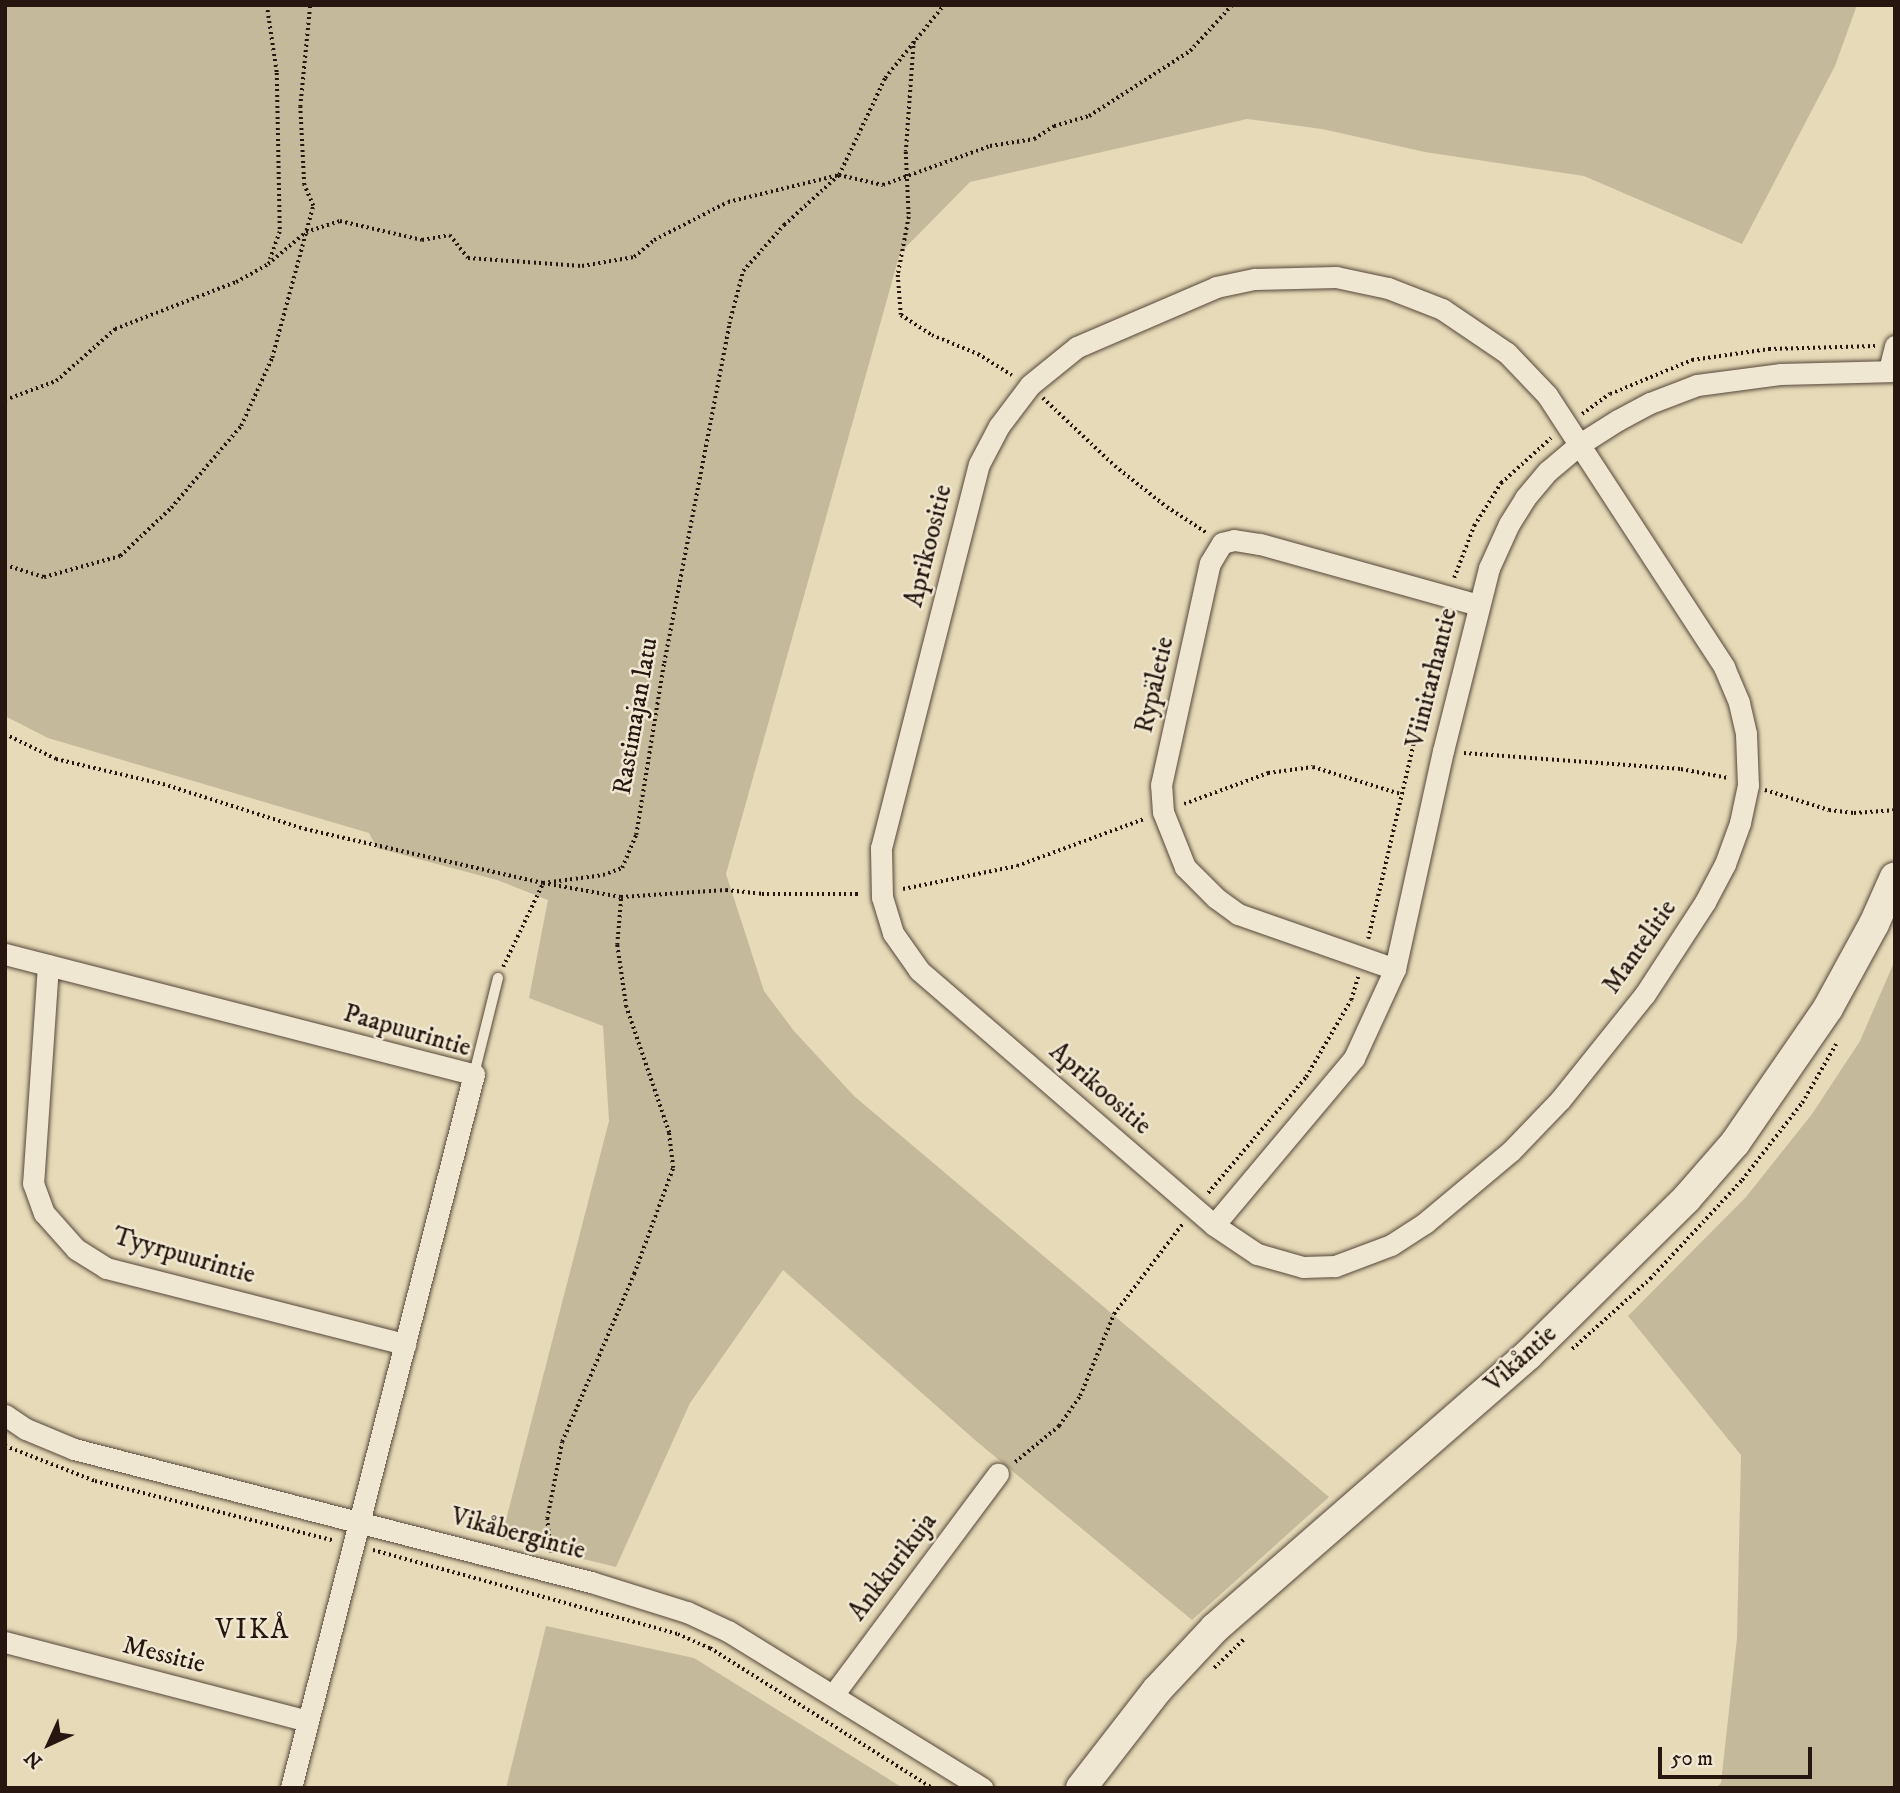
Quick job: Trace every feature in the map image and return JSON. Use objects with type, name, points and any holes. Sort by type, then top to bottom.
[{"type":"street","name":"Aprikoositie","points":[[1214,1225],[919,970],[893,933],[881,893],[881,848],[979,464],[999,426],[1030,385],[1077,347],[1216,287],[1255,279],[1336,276],[1388,288],[1442,309],[1507,353],[1547,395],[1580,444]]},
{"type":"street","points":[[1892,370],[1895,346]]},
{"type":"street","name":"Viinitarhantie","points":[[1214,1225],[1354,1058],[1395,969],[1443,751],[1479,605],[1489,568],[1519,507],[1548,471],[1580,444],[1650,403],[1697,385],[1782,374],[1892,370]]},
{"type":"street","name":"Mantelitie","points":[[1214,1225],[1257,1254],[1303,1267],[1335,1266],[1362,1258],[1391,1245],[1425,1223],[1511,1151],[1550,1111],[1645,994],[1705,902],[1725,864],[1740,823],[1748,785],[1746,734],[1739,703],[1724,667],[1580,444]]},
{"type":"street","points":[[1222,543],[1234,540],[1260,544],[1479,605]]},
{"type":"street","name":"Rypäletie","points":[[1222,543],[1210,564],[1161,785],[1163,812],[1185,867],[1216,898],[1238,914],[1395,969]]},
{"type":"street","name":"Vikåntie","points":[[1081,1788],[1157,1690],[1215,1628],[1528,1355],[1688,1198],[1742,1133],[1828,1008],[1874,924],[1895,877]]},
{"type":"street","name":"Paapuurintie","points":[[5,954],[474,1074],[292,1788]]},
{"type":"street","name":"Tyyrpuurintie","points":[[48,965],[33,1183],[44,1213],[76,1249],[106,1268],[405,1344]]},
{"type":"street","name":"Vikåbergintie","points":[[5,1415],[26,1429],[74,1449],[553,1572],[659,1602],[708,1620],[982,1788]]},
{"type":"street","name":"Ankkurikuja","points":[[832,1695],[998,1474]]},
{"type":"street","name":"Messitie","points":[[5,1643],[308,1721]]},
{"type":"lane","points":[[474,1074],[498,978]]},
{"type":"path","points":[[267,5],[277,73],[276,138],[281,232],[268,264]]},
{"type":"path","points":[[5,565],[44,577],[120,556],[172,508],[241,426],[272,359],[313,206],[304,185],[300,107],[310,5]]},
{"type":"path","name":"Rastimajan latu","points":[[5,734],[56,759],[163,784],[305,829],[543,883],[604,876],[622,868],[631,846],[729,324],[743,271],[784,225],[839,175],[886,78],[944,5]]},
{"type":"path","points":[[5,400],[56,381],[115,329],[236,282],[268,264],[306,232],[340,221],[422,240],[450,235],[468,258],[582,266],[634,257],[653,240],[728,202],[839,175],[883,185],[908,174],[943,166],[990,146],[1034,139],[1054,125],[1088,116],[1191,51],[1232,5]]},
{"type":"path","points":[[915,39],[906,152],[909,217],[898,275],[901,315],[932,335],[978,354],[1030,385],[1115,466],[1167,507],[1222,543]]},
{"type":"path","points":[[998,1474],[1059,1426],[1080,1396],[1114,1314],[1195,1209],[1306,1077],[1351,1000],[1414,745],[1447,597],[1474,526],[1501,484],[1566,425],[1610,394],[1692,360],[1769,349],[1895,346]]},
{"type":"path","points":[[1414,745],[1443,751],[1681,769],[1719,775],[1829,810],[1854,813],[1893,810]]},
{"type":"path","points":[[498,978],[543,883],[621,897],[726,890],[762,894],[881,893],[1017,866],[1268,773],[1313,767],[1402,794]]},
{"type":"path","points":[[553,1572],[547,1518],[562,1441],[634,1275],[673,1168],[668,1133],[626,1007],[617,945],[621,897]]},
{"type":"path","points":[[5,1446],[95,1481],[353,1545],[678,1634],[710,1648],[932,1788]]},
{"type":"shaded area","points":[[5,5],[1857,5],[1835,66],[1742,244],[1584,176],[1425,152],[1322,129],[1247,119],[970,182],[900,253],[726,874],[764,991],[794,1031],[854,1096],[1329,1497],[1192,1620],[975,1440],[783,1270],[690,1403],[616,1567],[501,1539],[609,1121],[603,1026],[529,998],[548,900],[497,880],[377,848],[369,833],[48,738],[5,716]]},
{"type":"shaded area","points":[[1895,960],[1895,1788],[1716,1788],[1721,1783],[1737,1638],[1741,1455],[1628,1316],[1746,1197],[1812,1114],[1860,1041]]},
{"type":"shaded area","points":[[546,1626],[694,1658],[903,1788],[506,1788]]},
{"type":"district","name":"VIKÅ","points":[[253,1630]]}]
